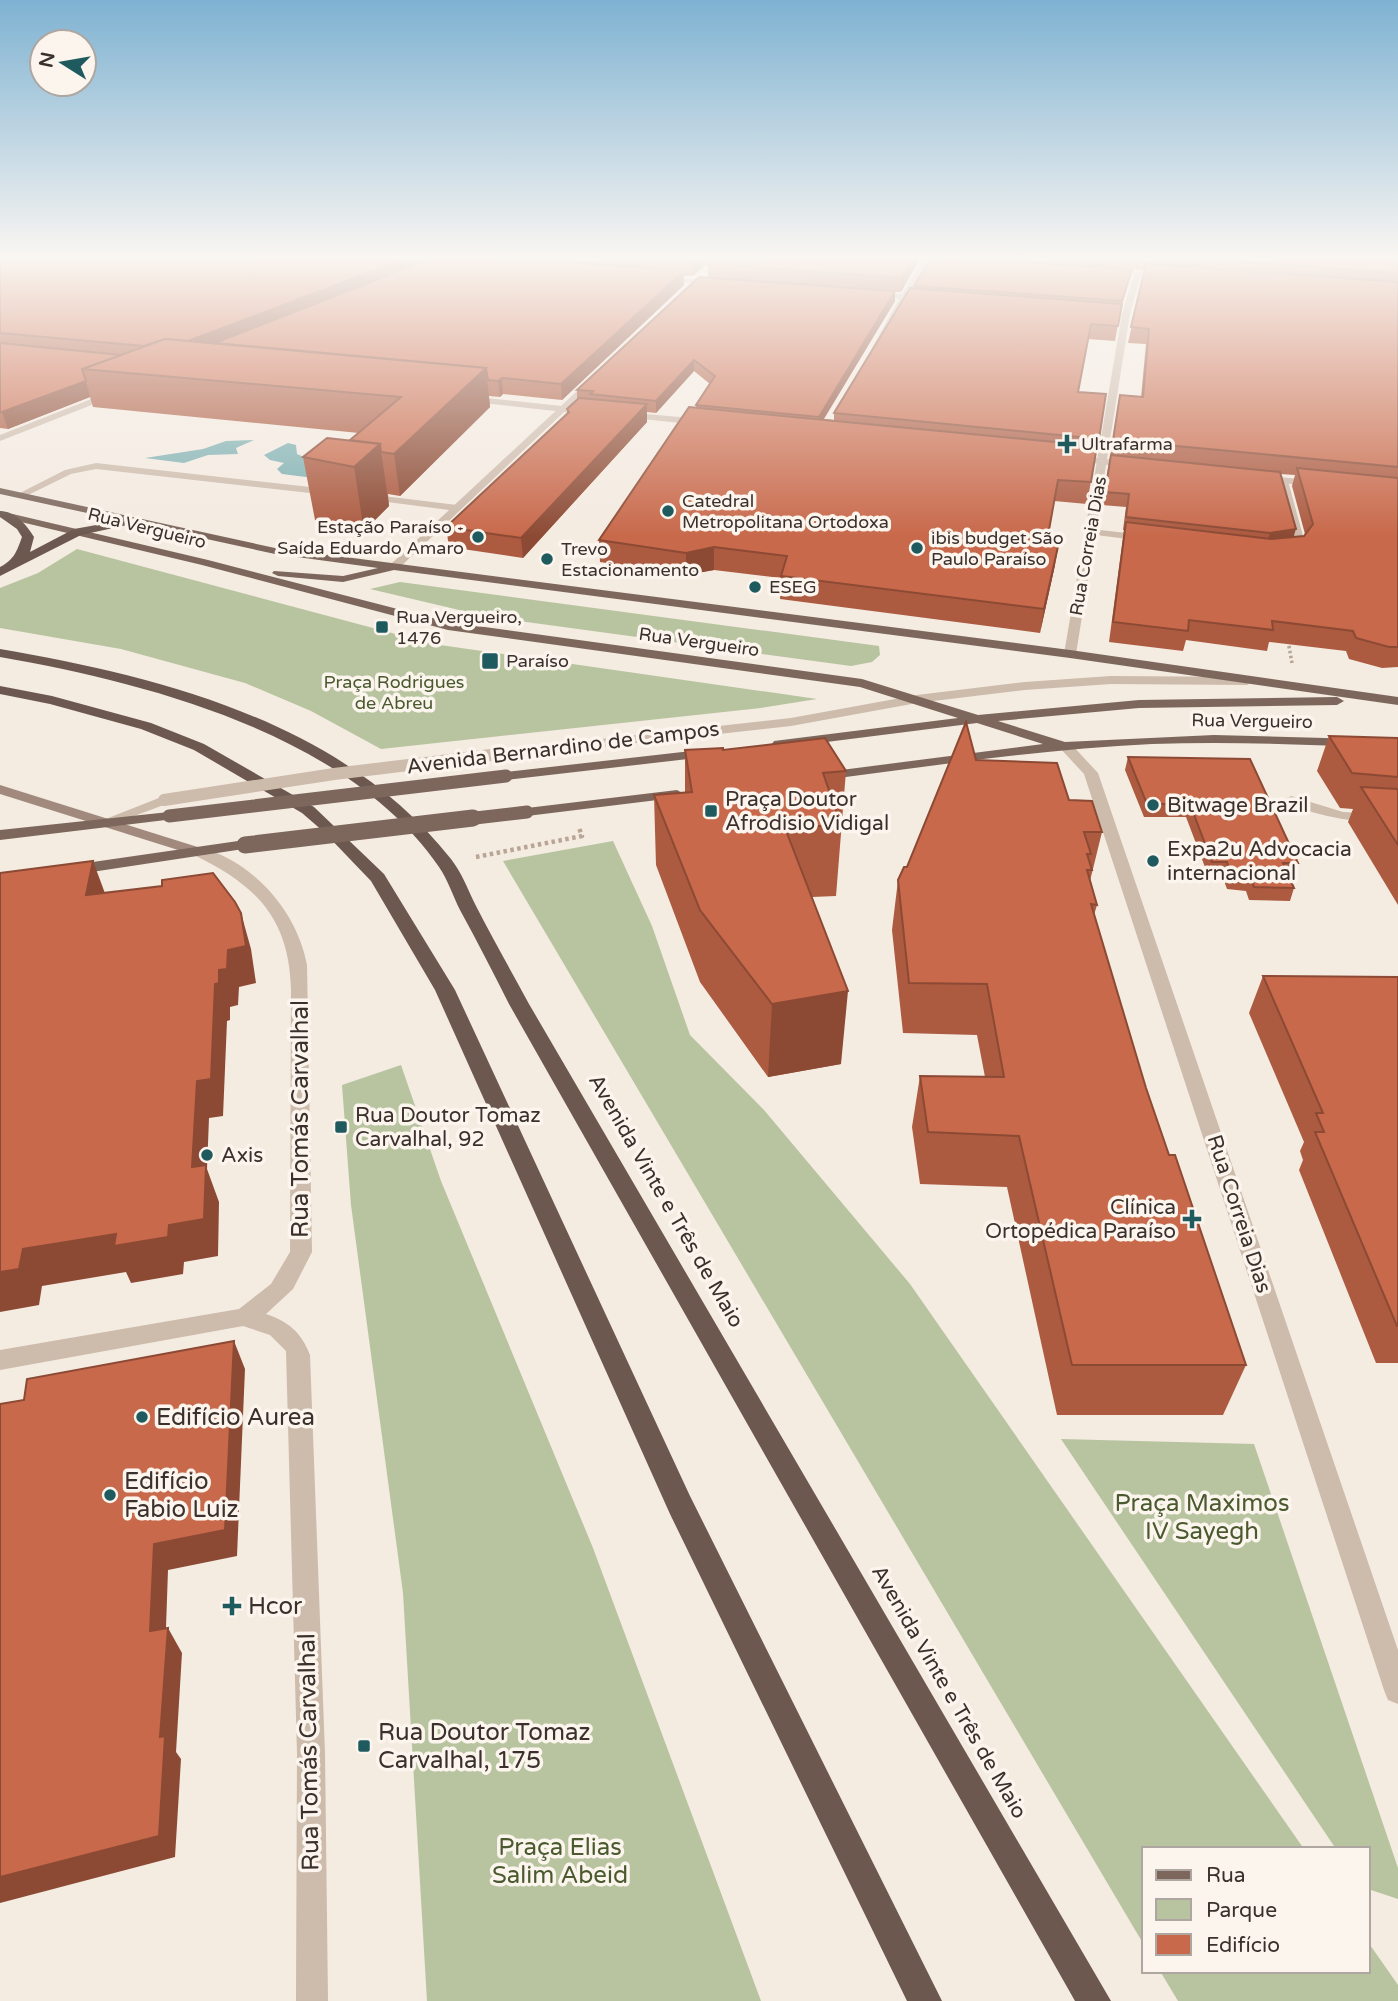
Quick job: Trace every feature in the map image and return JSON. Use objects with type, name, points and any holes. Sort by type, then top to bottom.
[{"type":"highway","points":[[1,514],[22,527],[28,537],[23,553],[6,569]]},
{"type":"highway","points":[[6,569],[79,532],[135,522]]},
{"type":"highway","name":"Avenida Vinte e Três de Maio","points":[[0,653],[132,680],[220,708],[305,746],[380,795],[445,863],[533,1028],[1094,2001]]},
{"type":"highway","points":[[0,690],[52,700],[146,726],[199,747],[308,810],[330,828],[377,878],[445,990],[680,1505],[925,2001]]},
{"type":"main road","name":"Rua Vergueiro","points":[[0,491],[264,549],[1070,654],[1394,701]]},
{"type":"main road","name":"Rua Vergueiro","points":[[1,514],[225,567],[448,626],[862,683],[1066,747],[1218,739],[1398,744]]},
{"type":"main road","points":[[225,567],[344,579],[395,566]]},
{"type":"main road","points":[[763,746],[979,719],[1171,702],[1394,701]]},
{"type":"main road","points":[[813,777],[1066,747]]},
{"type":"main road","name":"Avenida Bernardino de Campos","points":[[0,835],[722,751]]},
{"type":"main road","points":[[0,789],[199,852]]},
{"type":"main road","points":[[53,872],[245,845],[691,793]]},
{"type":"street","points":[[861,370],[873,349]]},
{"type":"street","name":"Rua Correia Dias","points":[[1070,654],[1103,462],[1117,349]]},
{"type":"street","points":[[395,566],[602,373]]},
{"type":"street","points":[[0,438],[126,388]]},
{"type":"street","points":[[458,398],[598,412]]},
{"type":"street","points":[[611,414],[716,424]]},
{"type":"street","points":[[1063,458],[1140,466]]},
{"type":"street","points":[[1244,477],[1334,485]]},
{"type":"street","name":"Rua Correia Dias","points":[[1066,747],[1091,773],[1398,1690]]},
{"type":"street","name":"Rua Tomás Carvalhal","points":[[199,852],[231,866],[267,898],[282,917],[293,942],[299,977],[301,1252],[285,1284],[272,1299],[243,1317]]},
{"type":"street","points":[[0,1360],[243,1317]]},
{"type":"street","name":"Rua Tomás Carvalhal","points":[[243,1317],[281,1330],[295,1340],[299,1355],[311,1753],[312,2001]]},
{"type":"lane","points":[[19,496],[68,472],[96,466],[346,494]]},
{"type":"lane","points":[[1282,552],[1294,550],[1300,543],[1283,481]]},
{"type":"lane","points":[[358,496],[457,508]]},
{"type":"lane","points":[[1091,533],[1152,539]]},
{"type":"lane","points":[[105,822],[164,800],[334,774],[791,722],[917,699],[1111,680],[1267,681]]},
{"type":"lane","points":[[1291,800],[1323,814],[1347,818],[1398,819]]},
{"type":"path","points":[[1286,632],[1294,671]]},
{"type":"path","points":[[445,863],[582,836],[572,807]]},
{"type":"green space","name":"Praça Rodrigues de Abreu","points":[[77,549],[433,644],[817,699],[761,708],[381,749],[311,711],[245,683],[121,649],[0,628],[0,588],[38,573]]},
{"type":"green space","name":"Praça Rodrigues de Abreu","points":[[400,582],[879,646],[880,655],[872,662],[851,666],[489,617],[370,589]]},
{"type":"green space","points":[[613,841],[652,926],[690,1035],[764,1110],[910,1284],[1303,1847],[1142,1847],[1142,1942],[503,861]]},
{"type":"green space","name":"Praça Elias Salim Abeid","points":[[401,1065],[441,1181],[593,1548],[761,2001],[427,2001],[403,1593],[351,1205],[342,1085]]},
{"type":"green space","name":"Praça Maximos IV Sayegh","points":[[1061,1439],[1254,1444],[1398,1868],[1398,1899],[1370,1890],[1370,1847],[1335,1847]]},
{"type":"green space","points":[[1370,1945],[1398,1985],[1398,2001],[1178,2001],[1161,1973],[1370,1973]]},
{"type":"water","points":[[254,440],[236,448],[238,454],[208,455],[184,463],[145,458],[203,449],[226,441]]},
{"type":"water","points":[[288,443],[296,445],[297,454],[306,458],[314,478],[282,474],[277,469],[284,463],[270,460],[264,455]]},
{"type":"building","points":[[0,349],[64,349],[121,355],[82,369],[86,381],[0,412]]},
{"type":"building","points":[[136,349],[280,349],[486,368],[394,454],[381,452],[380,444],[350,440],[401,397],[82,369]]},
{"type":"building","points":[[284,349],[599,349],[561,384],[502,378],[498,381],[488,380],[486,368]]},
{"type":"building","points":[[621,349],[860,349],[819,417],[696,405],[715,376],[694,360],[656,401],[590,394],[593,391],[577,390]]},
{"type":"building","points":[[873,349],[1086,349],[1078,392],[1106,394],[1099,439],[834,413]]},
{"type":"building","points":[[1147,349],[1398,349],[1398,467],[1113,440],[1120,395],[1143,397]]},
{"type":"building","points":[[579,398],[647,404],[521,538],[446,527],[569,412],[567,409]]},
{"type":"building","points":[[689,407],[1097,446],[1091,482],[1058,480],[1047,541],[1059,542],[1044,609],[781,576],[787,556],[714,547],[686,553],[599,540]]},
{"type":"building","points":[[327,438],[380,444],[354,467],[303,457]]},
{"type":"building","points":[[1111,455],[1280,472],[1296,529],[1270,533],[1126,517],[1129,494],[1105,492]]},
{"type":"building","points":[[1297,468],[1398,478],[1398,647],[1356,638],[1353,631],[1272,621],[1273,630],[1189,620],[1188,631],[1113,622],[1126,522],[1271,539],[1304,536],[1313,524]]},
{"type":"building","points":[[966,722],[976,760],[1057,763],[1069,800],[1092,801],[1102,832],[1084,832],[1091,854],[1087,854],[1092,870],[1087,870],[1097,905],[1091,904],[1146,1088],[1169,1155],[1175,1155],[1246,1365],[1072,1365],[1019,1136],[928,1132],[920,1076],[1004,1077],[987,984],[909,983],[898,880],[904,867],[907,867]]},
{"type":"building","points":[[1329,736],[1398,738],[1398,777],[1352,773]]},
{"type":"building","points":[[825,738],[846,771],[823,773],[841,825],[785,828],[848,991],[772,1004],[700,910],[654,795],[692,792],[685,750],[723,750]]},
{"type":"building","points":[[1128,757],[1250,759],[1298,863],[1283,863],[1294,888],[1254,887],[1250,877],[1231,875],[1227,862],[1212,862],[1190,804],[1147,804]]},
{"type":"building","points":[[1361,787],[1398,789],[1398,845]]},
{"type":"building","points":[[93,861],[86,895],[162,886],[162,880],[213,873],[241,913],[246,946],[228,950],[227,969],[219,970],[219,983],[215,984],[211,1079],[197,1081],[192,1167],[206,1165],[204,1219],[169,1225],[168,1237],[114,1246],[116,1234],[23,1249],[19,1269],[0,1272],[0,873]]},
{"type":"building","points":[[1263,976],[1398,977],[1398,1326],[1315,1132],[1324,1132],[1316,1113],[1323,1113]]},
{"type":"building","points":[[234,1341],[225,1530],[154,1544],[150,1631],[168,1628],[160,1737],[165,1736],[159,1836],[0,1877],[0,1404],[24,1400],[27,1379]]},
{"type":"place","name":"Ultrafarma","points":[[1067,444]]},
{"type":"place","name":"Catedral Metropolitana Ortodoxa","points":[[668,511]]},
{"type":"place","name":"Estação Paraíso - Saída Eduardo Amaro","points":[[478,537]]},
{"type":"place","name":"ibis budget São Paulo Paraíso","points":[[917,548]]},
{"type":"place","name":"Trevo Estacionamento","points":[[547,559]]},
{"type":"place","name":"ESEG","points":[[755,587]]},
{"type":"place","name":"Rua Vergueiro, 1476","points":[[382,627]]},
{"type":"place","name":"Paraíso","points":[[490,661]]},
{"type":"place","name":"Bitwage Brazil","points":[[1153,805]]},
{"type":"place","name":"Praça Doutor Afrodisio Vidigal","points":[[711,811]]},
{"type":"place","name":"Expa2u Advocacia internacional","points":[[1153,861]]},
{"type":"place","name":"Rua Doutor Tomaz Carvalhal, 92","points":[[341,1127]]},
{"type":"place","name":"Axis","points":[[207,1155]]},
{"type":"place","name":"Clínica Ortopédica Paraíso","points":[[1192,1219]]},
{"type":"place","name":"Edifício Aurea","points":[[142,1417]]},
{"type":"place","name":"Edifício Fabio Luiz","points":[[110,1495]]},
{"type":"place","name":"Hcor","points":[[232,1606]]},
{"type":"place","name":"Rua Doutor Tomaz Carvalhal, 175","points":[[364,1746]]}]
